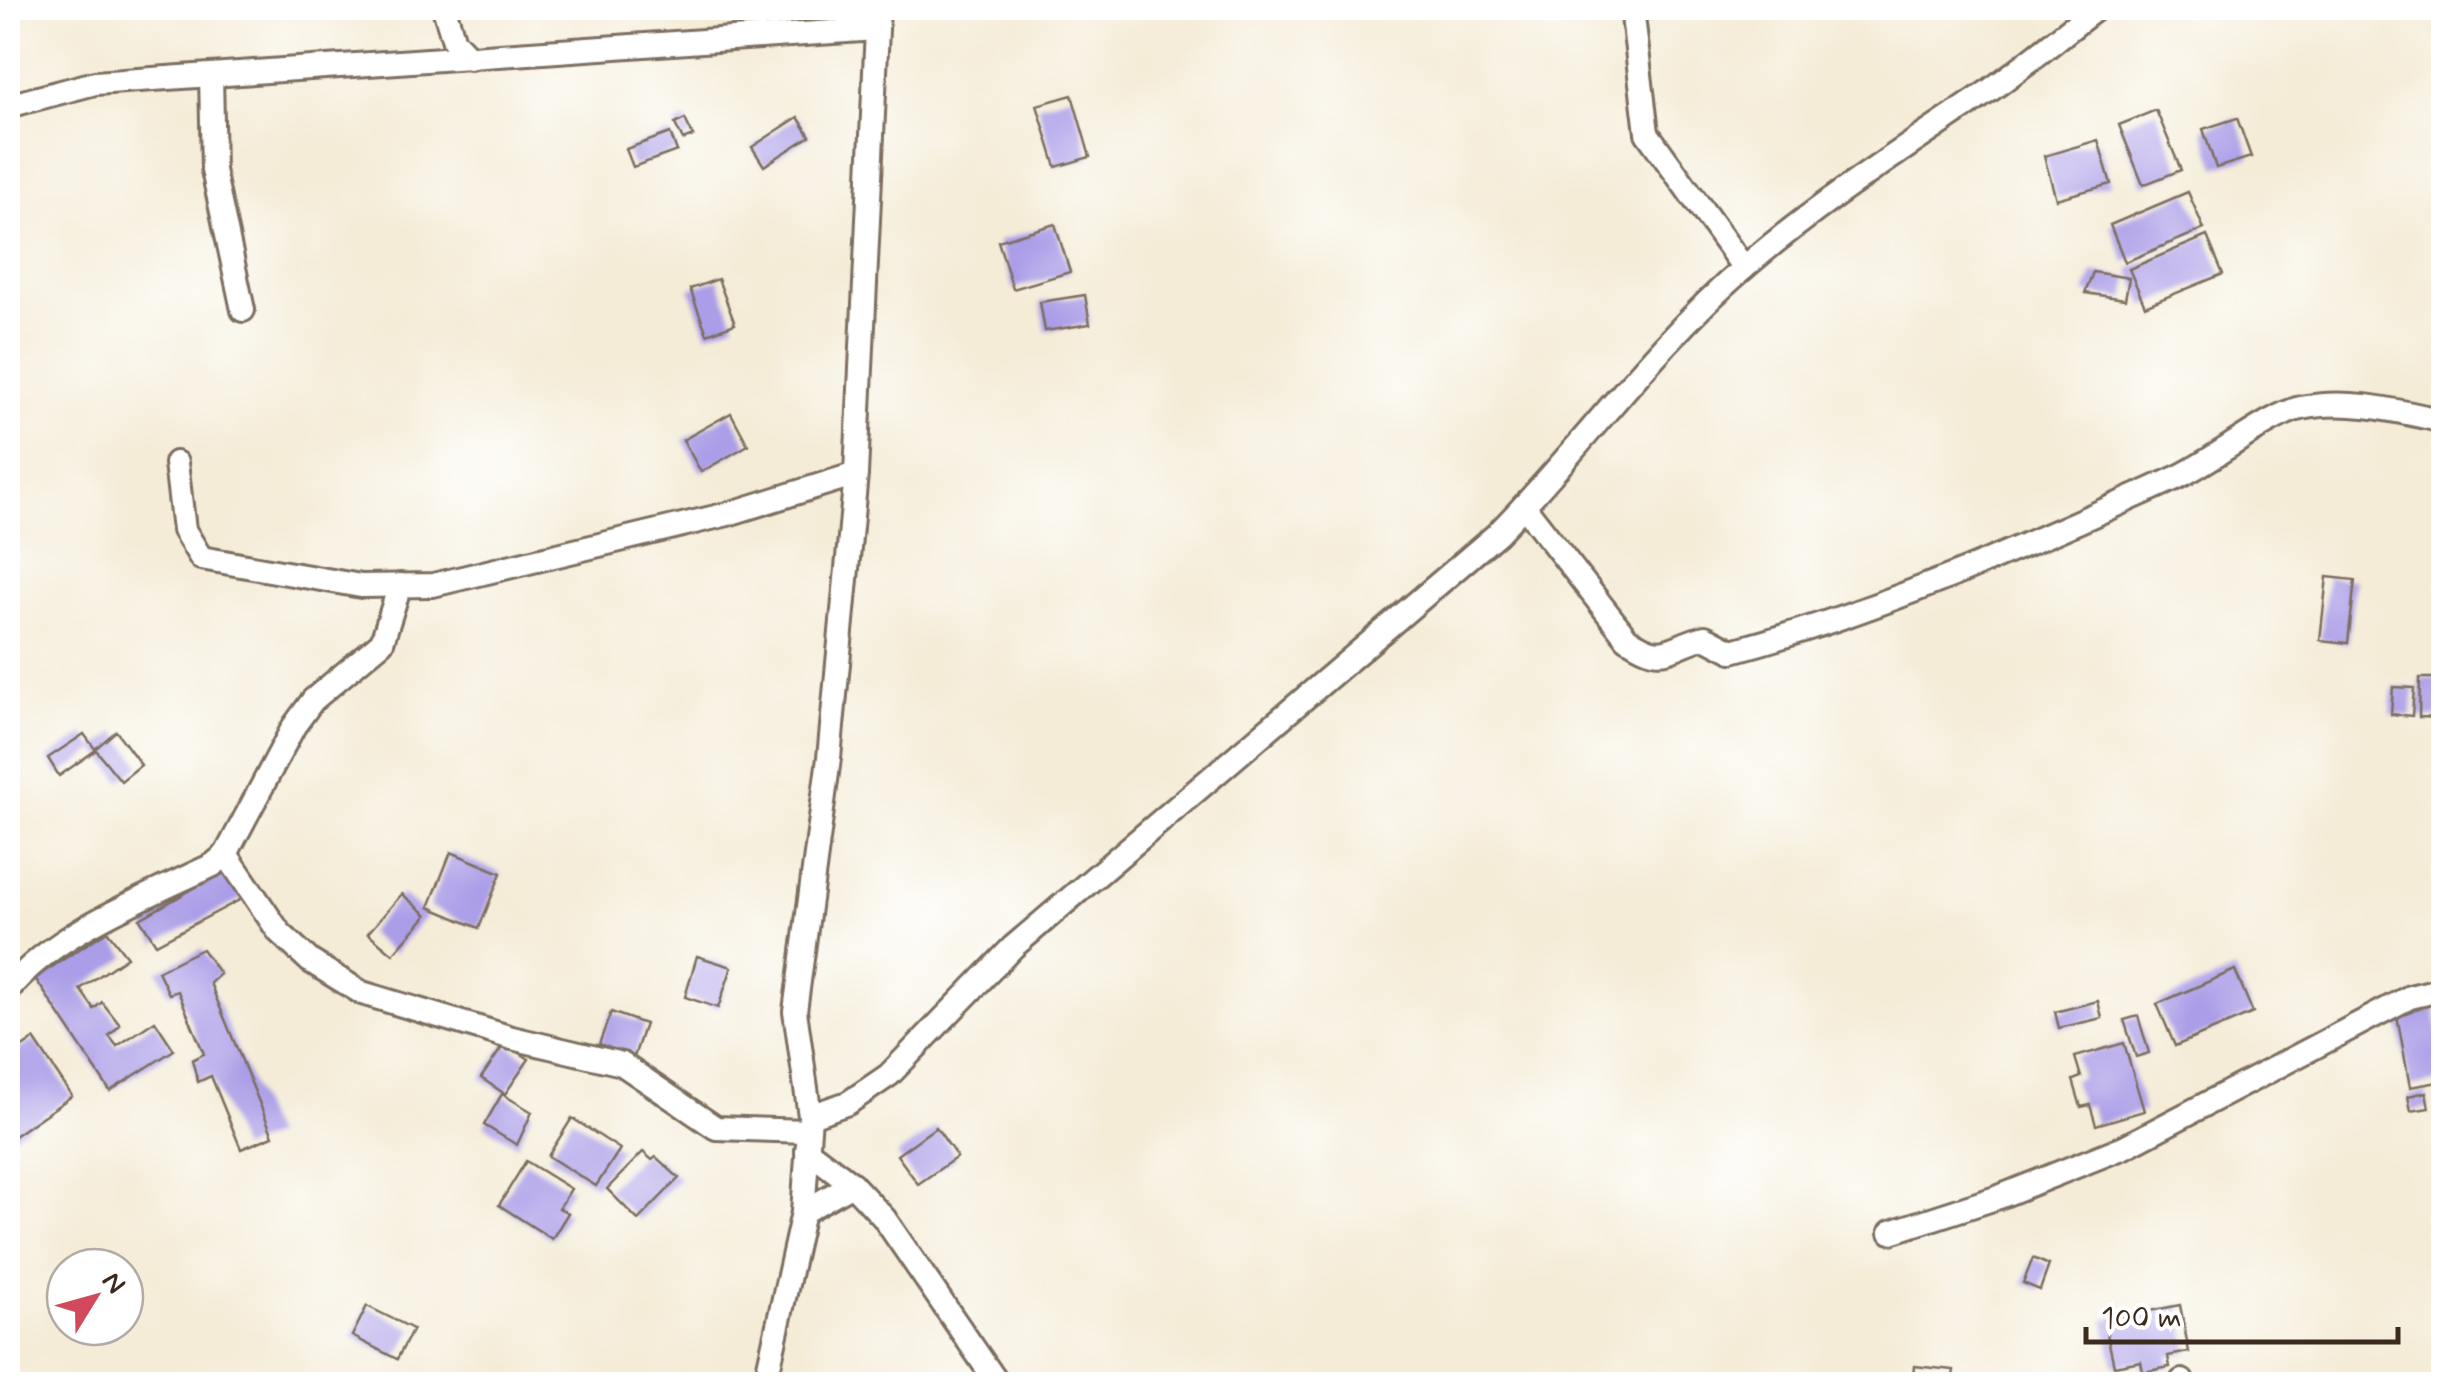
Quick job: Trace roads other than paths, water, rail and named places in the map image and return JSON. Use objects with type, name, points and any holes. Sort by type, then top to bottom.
[{"type":"street","points":[[444,8],[454,41],[470,58]]},
{"type":"street","points":[[1632,8],[1647,133],[1744,268]]},
{"type":"street","points":[[226,854],[279,932],[310,961],[362,993],[512,1038],[595,1054],[622,1064],[716,1128],[808,1132],[889,1076],[1042,922],[1372,644],[1524,506],[1700,309],[1744,268],[1856,178],[1993,88],[2088,11]]},
{"type":"street","points":[[9,98],[94,83],[470,58],[877,18],[856,474],[829,758],[795,1011],[808,1132],[803,1212],[765,1384]]},
{"type":"street","points":[[211,75],[214,170],[242,310]]},
{"type":"street","points":[[1524,506],[1627,638],[1648,652],[1668,653],[1705,637],[1732,651],[1841,619],[1936,584],[2180,477],[2295,409],[2326,403],[2383,408],[2444,421]]},
{"type":"street","points":[[176,463],[184,530],[201,558],[362,586],[433,585],[709,518],[856,474]]},
{"type":"street","points":[[8,990],[29,968],[109,915],[213,865],[226,854],[294,726],[314,700],[382,642],[400,585]]},
{"type":"street","points":[[1892,1232],[1999,1197],[2124,1148],[2377,1013],[2410,997],[2444,989]]},
{"type":"street","points":[[808,1132],[884,1218],[998,1384]]},
{"type":"street","points":[[803,1212],[852,1184]]}]
